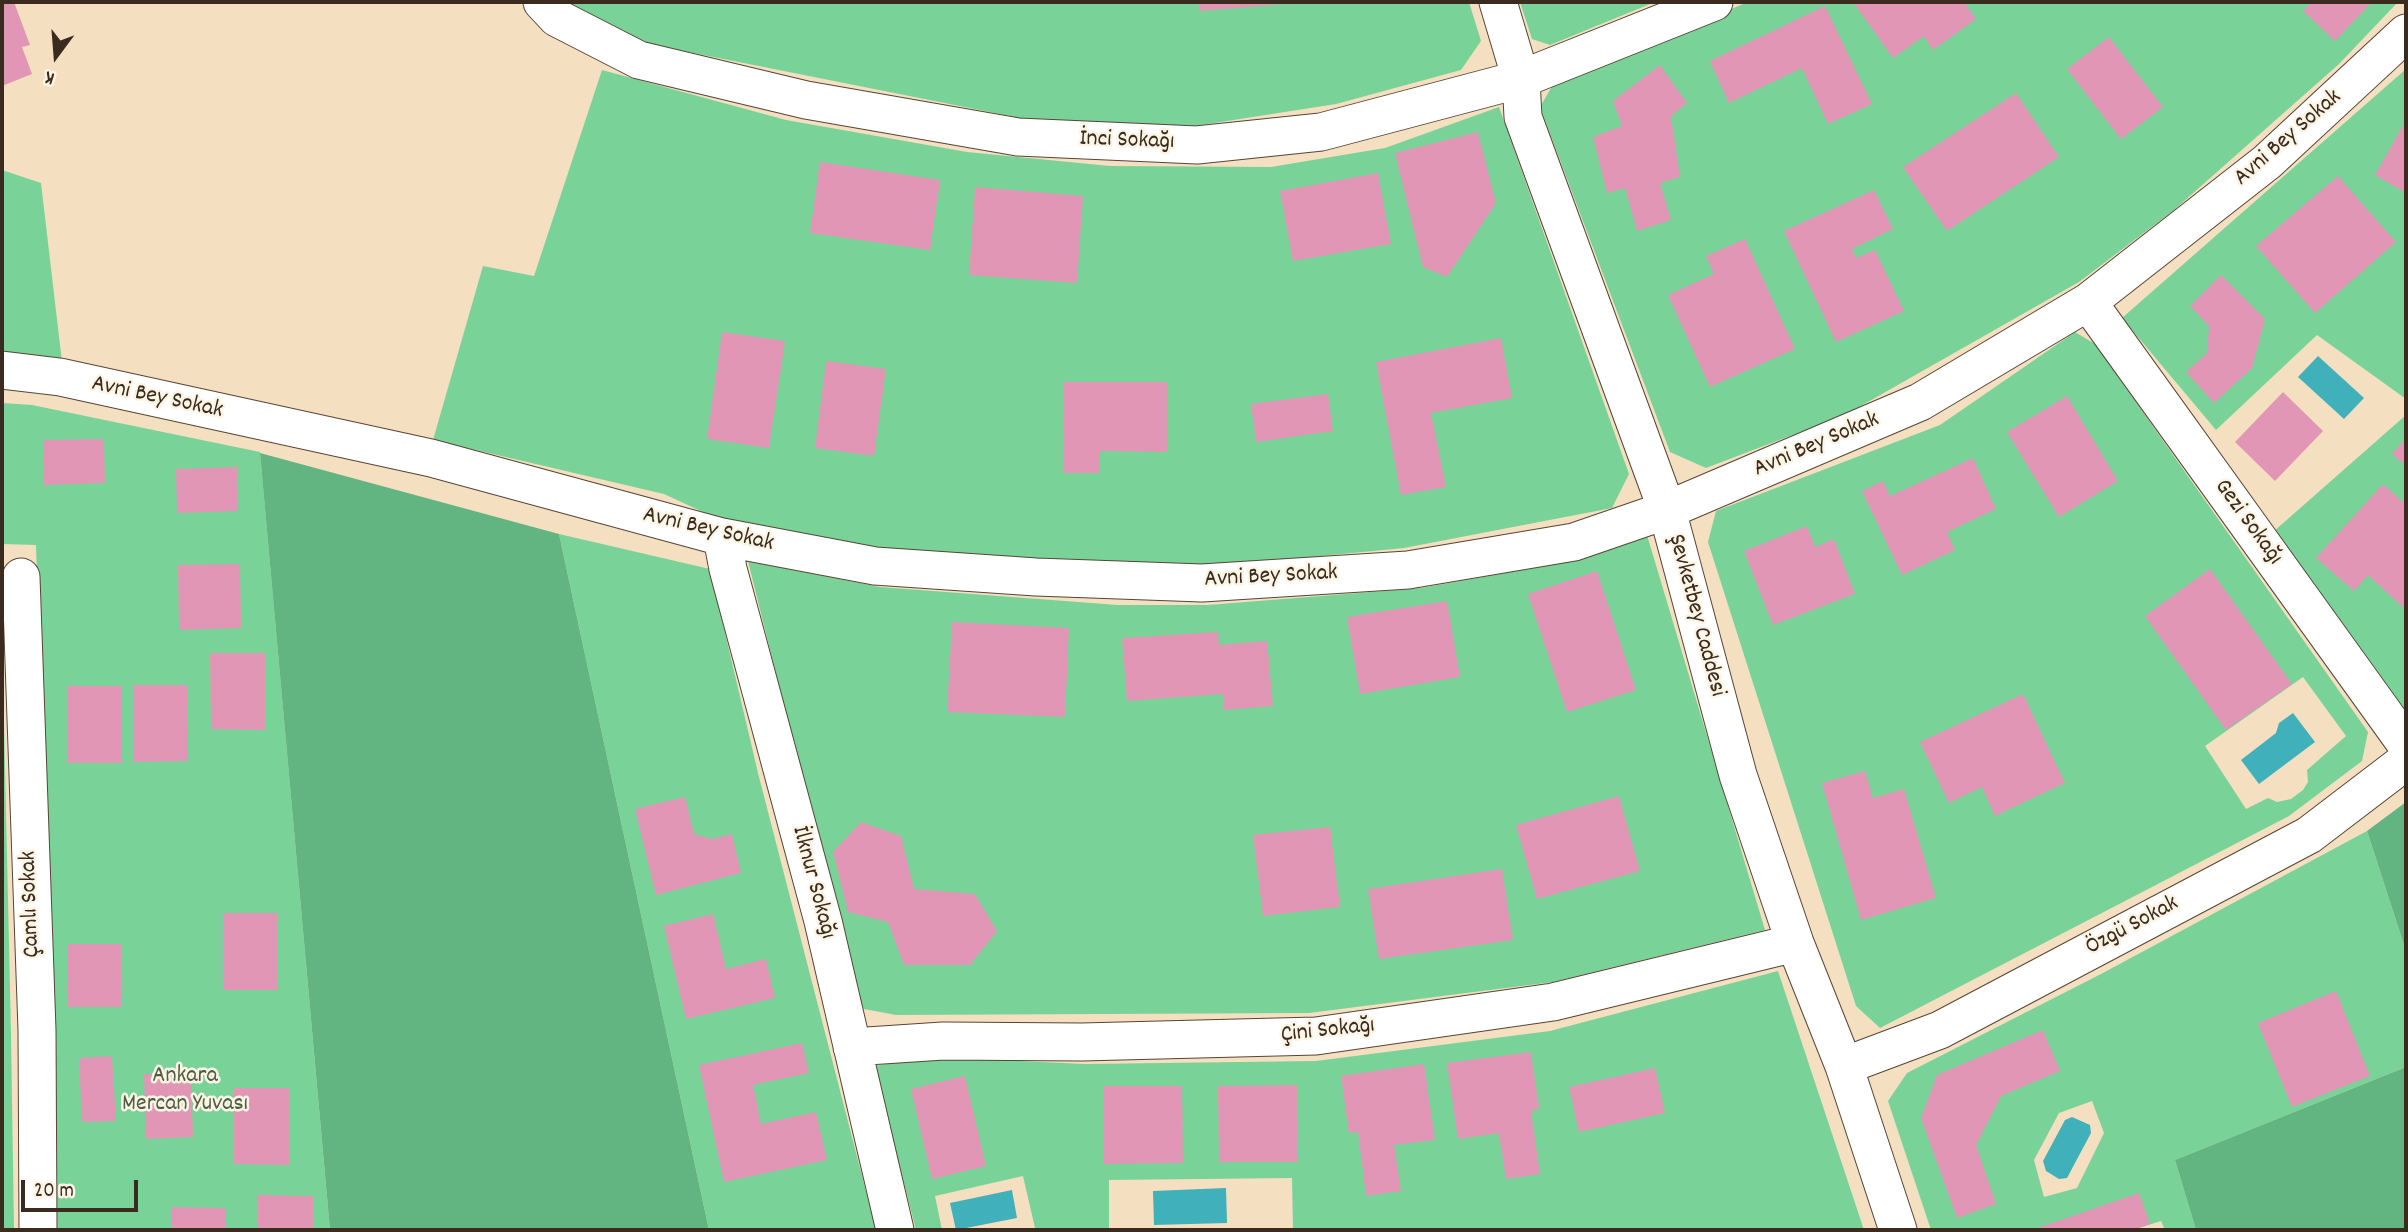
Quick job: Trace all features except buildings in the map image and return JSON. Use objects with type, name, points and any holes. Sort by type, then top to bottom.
[{"type":"street","name":"İnci Sokağı","points":[[542,2],[556,18],[639,60],[806,100],[1018,137],[1197,145],[1321,132],[1521,79],[1714,2]]},
{"type":"street","name":"Şevketbey Caddesi","points":[[1497,2],[1521,79],[1523,117],[1667,510],[1738,775],[1795,943],[1844,1066],[1898,1230]]},
{"type":"street","name":"Avni Bey Sokak","points":[[2,370],[60,377],[431,458],[722,537],[876,566],[1036,577],[1202,583],[1408,570],[1574,542],[1667,510],[1920,402],[2088,302],[2267,162],[2406,33]]},
{"type":"street","name":"Gezi Sokağı","points":[[2088,302],[2406,744]]},
{"type":"street","name":"İlknur Sokağı","points":[[722,537],[728,569],[823,921],[895,1230]]},
{"type":"street","name":"Çamlı Sokak","points":[[21,577],[37,1030],[38,1230]]},
{"type":"street","name":"Özgü Sokak","points":[[1844,1066],[1940,1030],[2309,835],[2406,761]]},
{"type":"street","name":"Çini Sokağı","points":[[852,1047],[943,1041],[1082,1042],[1316,1036],[1553,1002],[1795,943]]},
{"type":"green space","points":[[570,2],[1469,2],[1481,41],[1461,70],[1336,104],[1195,126],[1025,119],[643,43],[575,8]]},
{"type":"green space","points":[[1520,2],[1655,2],[1550,45],[1532,39]]},
{"type":"green space","points":[[1748,2],[2398,2],[2339,64],[2174,210],[2079,282],[1845,415],[1706,468],[1670,452],[1540,107],[1554,83]]},
{"type":"green space","points":[[2406,69],[2406,399],[2317,335],[2216,430],[2122,318]]},
{"type":"green space","points":[[602,70],[786,120],[967,152],[1110,166],[1271,167],[1385,148],[1499,107],[1629,474],[1612,508],[1404,548],[1197,568],[882,550],[716,518],[664,494],[433,440],[483,266],[534,276]]},
{"type":"green space","points":[[2,170],[41,183],[62,362],[2,352]]},
{"type":"green space","points":[[2075,332],[2095,344],[2368,732],[2362,761],[2289,816],[1880,1028],[1856,1006],[1708,542],[1716,511],[1940,425]],"holes":[[[2303,677],[2346,736],[2307,770],[2308,782],[2303,790],[2291,799],[2277,802],[2268,798],[2246,809],[2205,746]]]},
{"type":"green space","name":"Ankara Mercan Yuvası","points":[[2,403],[32,405],[260,452],[330,1230],[54,1230],[51,1031],[36,545],[2,544]]},
{"type":"green space","points":[[2406,415],[2406,712],[2273,532]]},
{"type":"green space","points":[[260,453],[559,534],[709,1230],[330,1230]]},
{"type":"green space","points":[[559,534],[710,569],[758,773],[876,1230],[709,1230]]},
{"type":"green space","points":[[1647,535],[1765,930],[1553,982],[1309,1013],[896,1015],[859,1008],[748,561],[880,587],[1118,605],[1208,605],[1421,588],[1573,561]]},
{"type":"green space","points":[[2,633],[11,1034],[14,1230],[2,1230]]},
{"type":"green space","points":[[2406,802],[2406,951],[2367,831]]},
{"type":"green space","points":[[2367,831],[2406,951],[2406,1067],[2175,1160],[2196,1230],[2165,1230],[2161,1221],[2133,1230],[1931,1230],[1888,1101],[1907,1073],[2101,974]],"holes":[[[2092,1101],[2104,1133],[2077,1188],[2044,1197],[2034,1160],[2059,1113]]]},
{"type":"green space","points":[[1778,971],[1864,1230],[1293,1230],[1292,1178],[1109,1180],[1109,1230],[1025,1230],[1035,1228],[1023,1176],[935,1196],[942,1230],[916,1230],[874,1066],[930,1057],[1085,1064],[1316,1061],[1550,1031]]},
{"type":"green space","points":[[2406,1067],[2406,1230],[2196,1230],[2175,1160]]},
{"type":"water","points":[[2318,356],[2364,398],[2344,419],[2298,377]]},
{"type":"water","points":[[2293,713],[2315,742],[2259,784],[2241,760],[2276,733],[2279,723]]},
{"type":"water","points":[[2072,1117],[2090,1125],[2091,1133],[2067,1178],[2059,1179],[2046,1171],[2043,1161],[2065,1120]]},
{"type":"water","points":[[1226,1188],[1227,1223],[1154,1225],[1153,1191]]},
{"type":"water","points":[[1012,1190],[1017,1218],[956,1230],[950,1203]]}]
